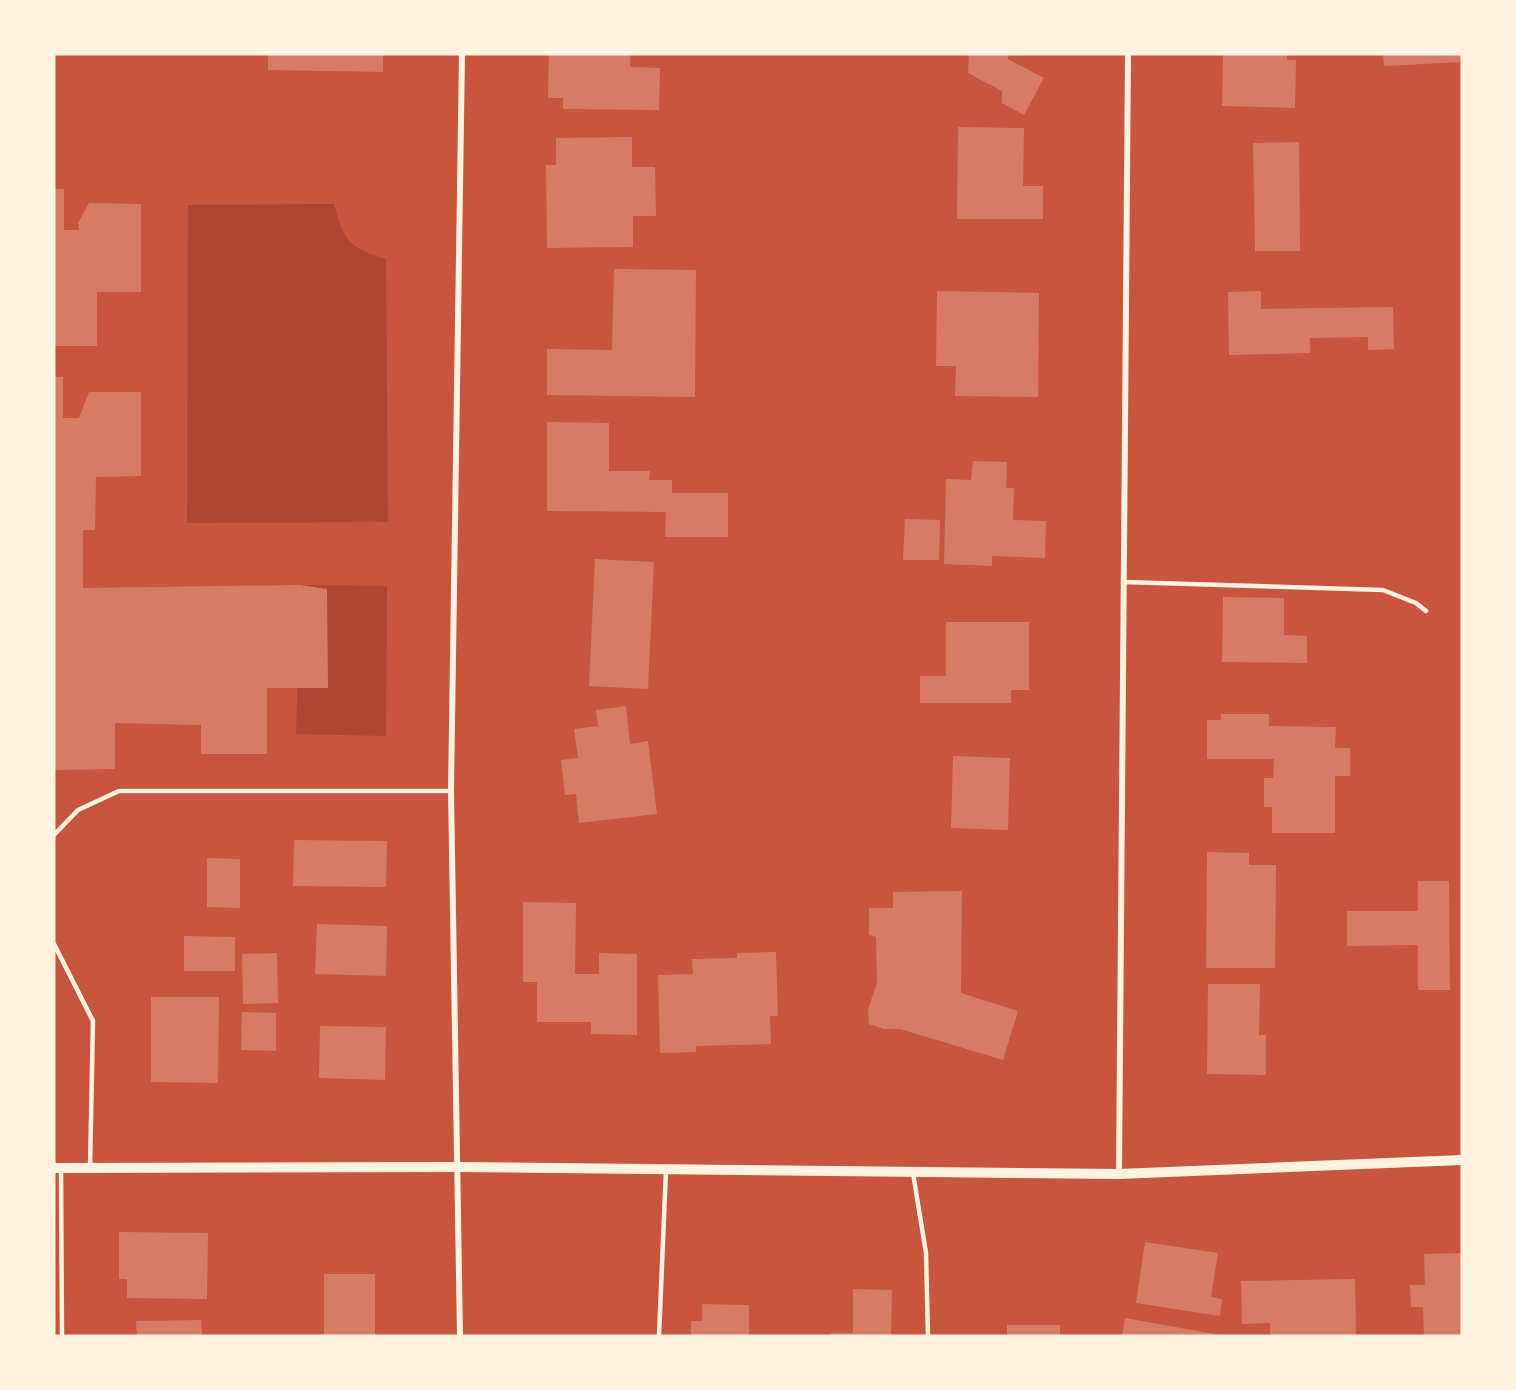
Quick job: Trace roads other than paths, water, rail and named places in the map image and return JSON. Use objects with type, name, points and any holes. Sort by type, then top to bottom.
[{"type":"street","points":[[460,1336],[451,791],[462,54]]},
{"type":"street","points":[[1119,1174],[1128,54]]},
{"type":"street","points":[[57,1168],[457,1167],[1119,1174],[1462,1160]]},
{"type":"lane","points":[[1123,582],[1383,590],[1416,603],[1426,611]]},
{"type":"lane","points":[[54,835],[78,810],[118,791],[451,791]]},
{"type":"lane","points":[[54,944],[93,1021],[90,1168]]},
{"type":"lane","points":[[57,1168],[62,1336]]},
{"type":"lane","points":[[659,1336],[666,1170]]},
{"type":"lane","points":[[914,1173],[926,1253],[928,1336]]}]
